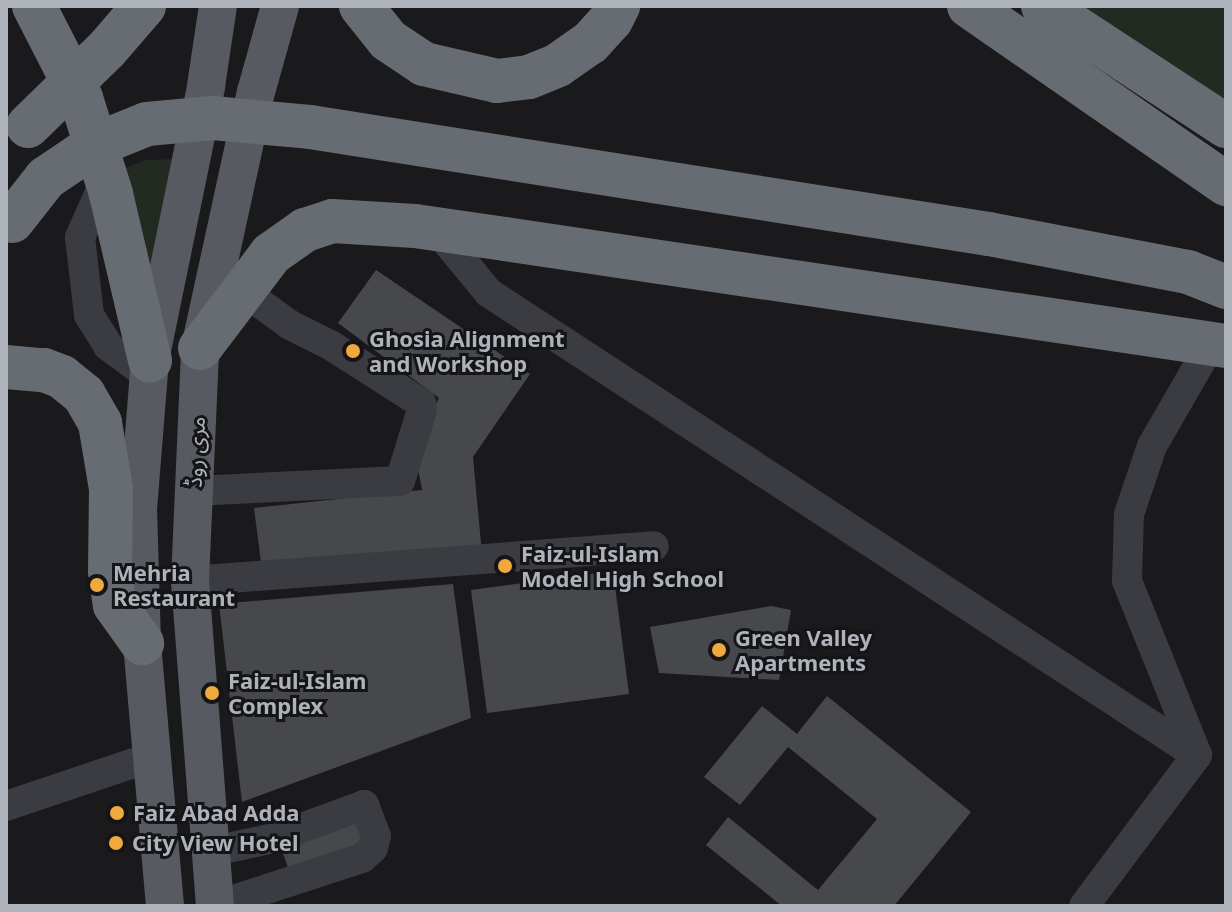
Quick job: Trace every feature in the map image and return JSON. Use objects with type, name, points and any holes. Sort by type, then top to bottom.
[{"type":"highway","points":[[34,6],[81,98],[106,179],[150,368]]},
{"type":"highway","points":[[28,126],[107,49],[144,6]]},
{"type":"highway","points":[[361,6],[388,40],[424,64],[497,81],[529,77],[558,65],[590,43],[611,20],[618,6]]},
{"type":"highway","points":[[969,6],[1226,184]]},
{"type":"highway","points":[[1043,6],[1226,126]]},
{"type":"highway","points":[[12,221],[46,178],[63,164],[131,129],[163,120],[213,118],[310,127],[989,234],[1188,272],[1226,287]]},
{"type":"highway","points":[[200,348],[271,254],[305,230],[332,221],[437,230],[1219,344]]},
{"type":"highway","points":[[6,367],[44,370],[62,377],[84,395],[100,423],[111,489],[110,571],[115,605],[142,643]]},
{"type":"main road","points":[[164,906],[142,643],[138,509],[150,368],[206,86],[218,6]]},
{"type":"main road","name":"مری روڈ","points":[[215,906],[190,581],[200,348],[256,92],[280,6]]},
{"type":"street","points":[[437,230],[489,293],[1197,755]]},
{"type":"street","points":[[193,491],[400,481],[422,410],[421,403],[332,346],[290,325],[242,290]]},
{"type":"street","points":[[1197,755],[1127,581],[1128,527],[1129,514],[1152,446],[1219,344]]},
{"type":"street","points":[[190,581],[654,546]]},
{"type":"street","points":[[1084,906],[1197,755]]},
{"type":"street","points":[[6,806],[152,757]]},
{"type":"street","points":[[210,852],[274,838],[364,805],[376,836],[373,848],[362,858],[215,906]]},
{"type":"shaded area","points":[[1080,6],[1226,6],[1226,107]]},
{"type":"shaded area","points":[[174,159],[151,276],[125,168],[145,160]]},
{"type":"building","points":[[376,270],[530,374],[473,457],[482,554],[262,570],[254,508],[422,490],[414,446],[439,398],[338,323]]},
{"type":"building","points":[[613,571],[629,694],[487,713],[471,590]]},
{"type":"building","points":[[453,584],[471,718],[242,802],[219,604]]},
{"type":"building","name":"Green Valley Apartments","points":[[771,606],[791,610],[779,680],[659,673],[650,627]]},
{"type":"building","points":[[827,696],[971,812],[894,906],[782,906],[706,845],[728,817],[818,890],[877,819],[788,747],[740,805],[704,777],[762,706],[797,734]]},
{"type":"building","points":[[363,815],[373,843],[290,873],[280,845]]},
{"type":"place","name":"Ghosia Alignment and Workshop","points":[[353,351]]},
{"type":"place","name":"Faiz-ul-Islam Model High School","points":[[505,566]]},
{"type":"place","name":"Mehria Restaurant","points":[[97,585]]},
{"type":"place","name":"Green Valley Apartments","points":[[719,650]]},
{"type":"place","name":"Faiz-ul-Islam Complex","points":[[212,693]]},
{"type":"place","name":"Faiz Abad Adda","points":[[117,813]]},
{"type":"place","name":"City View Hotel","points":[[116,843]]}]
